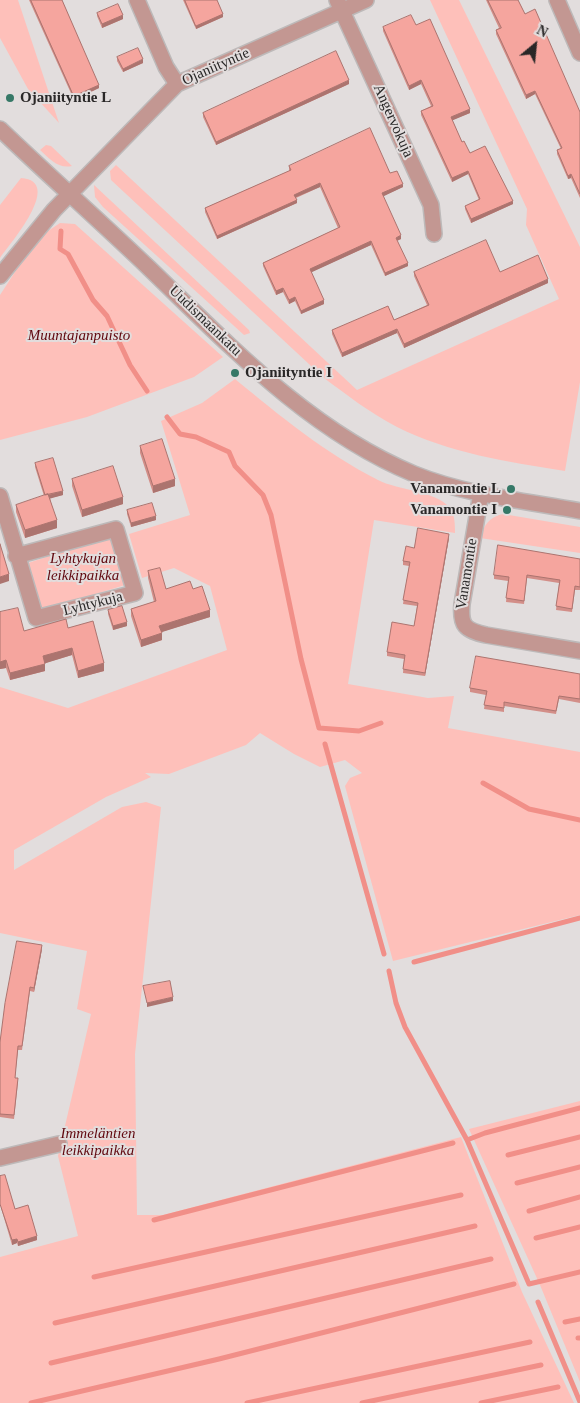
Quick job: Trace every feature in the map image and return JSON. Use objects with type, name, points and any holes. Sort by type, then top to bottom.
[{"type":"street","points":[[137,0],[166,67],[177,84]]},
{"type":"street","name":"Ojaniityntie","points":[[0,276],[19,250],[70,192],[177,84],[340,6],[366,0]]},
{"type":"street","points":[[557,0],[574,21],[580,52]]},
{"type":"street","name":"Angervokuja","points":[[340,6],[431,205],[434,234]]},
{"type":"street","name":"Uudismaankatu","points":[[0,128],[70,192],[238,353],[324,423],[370,452],[414,474],[481,493],[580,511]]},
{"type":"street","name":"Vanamontie","points":[[481,493],[462,604],[461,617],[464,626],[472,632],[580,651]]},
{"type":"street","name":"Lyhtykuja","points":[[0,496],[16,556],[35,616],[38,619],[135,593],[116,529],[16,556]]},
{"type":"street","points":[[0,1158],[60,1144]]},
{"type":"green space","points":[[0,0],[18,0],[59,123],[28,89],[0,38]]},
{"type":"green space","points":[[430,0],[459,0],[580,247],[580,382],[565,471],[501,460],[437,444],[397,427],[377,416],[324,378],[111,180],[110,171],[116,165],[357,390],[559,299],[526,225],[527,209]]},
{"type":"green space","points":[[46,145],[51,146],[72,166],[58,165],[51,160],[40,150]]},
{"type":"green space","points":[[21,178],[33,182],[38,190],[36,201],[22,228],[0,258],[0,205]]},
{"type":"green space","points":[[94,185],[250,333],[244,335],[103,207],[95,197]]},
{"type":"green space","name":"Muuntajanpuisto","points":[[60,223],[75,224],[223,357],[194,377],[87,417],[0,440],[0,295],[26,255],[45,233]]},
{"type":"green space","name":"Immeläntien leikkipaikka","points":[[235,379],[321,446],[358,469],[386,483],[435,497],[451,510],[455,533],[374,520],[348,684],[428,698],[454,696],[448,728],[580,752],[580,915],[393,961],[345,786],[350,778],[362,773],[345,760],[320,767],[294,754],[260,733],[246,745],[169,774],[145,773],[151,777],[106,797],[14,850],[14,870],[122,807],[146,802],[161,807],[135,1054],[137,1215],[163,1215],[461,1137],[522,1292],[574,1403],[0,1403],[0,1257],[78,1236],[58,1156],[91,1014],[77,1009],[87,951],[0,933],[0,687],[68,708],[227,650],[210,586],[174,568],[142,578],[129,534],[190,515],[161,421],[202,403]]},
{"type":"green space","points":[[503,514],[580,527],[580,553],[480,538],[488,522],[494,517]]},
{"type":"green space","name":"Lyhtykujan leikkipaikka","points":[[105,538],[113,539],[125,585],[41,611],[25,564]]},
{"type":"green space","points":[[580,1101],[580,1382],[540,1285],[469,1129]]},
{"type":"building","points":[[31,0],[62,0],[99,85],[74,96]]},
{"type":"building","points":[[185,0],[217,0],[223,14],[196,26]]},
{"type":"building","points":[[488,0],[518,0],[525,14],[535,9],[580,112],[580,194],[571,174],[568,176],[557,150],[562,148],[535,91],[526,95],[496,30],[501,28]]},
{"type":"building","points":[[118,4],[123,15],[102,24],[97,13]]},
{"type":"building","points":[[411,15],[416,25],[430,19],[470,109],[451,117],[462,142],[464,141],[470,153],[485,146],[513,201],[471,219],[465,206],[480,199],[468,171],[452,178],[421,111],[433,106],[421,80],[409,86],[383,27]]},
{"type":"building","points":[[138,48],[143,59],[123,69],[117,57]]},
{"type":"building","points":[[336,51],[349,80],[216,142],[203,113]]},
{"type":"building","points":[[370,128],[390,173],[397,171],[403,184],[382,193],[401,235],[396,238],[408,263],[385,273],[371,241],[310,269],[324,300],[301,311],[295,297],[289,300],[283,288],[276,291],[263,263],[340,227],[320,183],[294,195],[297,200],[217,236],[205,208],[291,170],[289,166]]},
{"type":"building","points":[[486,240],[500,272],[538,255],[548,279],[404,344],[397,329],[342,353],[332,330],[388,306],[394,320],[429,305],[414,272]]},
{"type":"building","points":[[162,439],[175,479],[153,486],[140,446]]},
{"type":"building","points":[[53,458],[63,491],[45,495],[35,463]]},
{"type":"building","points":[[113,466],[123,497],[82,510],[72,479]]},
{"type":"building","points":[[48,494],[57,520],[25,530],[16,505]]},
{"type":"building","points":[[152,503],[156,516],[131,523],[127,510]]},
{"type":"building","points":[[418,528],[449,534],[425,673],[403,669],[405,655],[387,652],[392,622],[414,626],[418,603],[403,600],[410,562],[403,561],[406,546],[414,548]]},
{"type":"building","points":[[0,544],[9,574],[0,577]]},
{"type":"building","points":[[498,545],[580,559],[580,587],[575,586],[572,609],[556,606],[560,580],[527,575],[524,601],[506,598],[509,577],[494,575]]},
{"type":"building","points":[[160,568],[166,589],[190,581],[193,589],[202,586],[210,610],[159,626],[162,633],[141,640],[131,609],[156,601],[148,571]]},
{"type":"building","points":[[122,606],[127,622],[113,626],[108,610]]},
{"type":"building","points":[[18,608],[24,631],[66,619],[68,628],[93,621],[104,663],[78,671],[72,648],[43,656],[45,664],[10,673],[6,660],[0,662],[0,612]]},
{"type":"building","points":[[476,656],[580,674],[580,699],[559,696],[556,711],[504,702],[504,708],[484,705],[487,691],[470,688]]},
{"type":"building","points":[[17,941],[42,945],[34,988],[30,987],[22,1046],[18,1046],[15,1078],[18,1078],[14,1115],[0,1114],[0,1042],[5,1003]]},
{"type":"building","points":[[170,981],[173,997],[147,1003],[143,986]]},
{"type":"building","points":[[5,1175],[15,1209],[28,1205],[37,1236],[18,1242],[17,1239],[12,1240],[0,1204],[0,1176]]},
{"type":"waterway","points":[[61,231],[60,249],[68,254],[93,300],[107,316],[130,365],[147,391]]},
{"type":"waterway","points":[[167,417],[180,434],[196,437],[229,452],[235,466],[263,495],[271,515],[301,659],[319,728],[359,731],[381,723]]},
{"type":"waterway","points":[[325,744],[384,954]]},
{"type":"waterway","points":[[483,783],[529,809],[580,820]]},
{"type":"waterway","points":[[414,962],[580,918]]},
{"type":"waterway","points":[[389,971],[396,1003],[405,1027],[467,1140],[529,1284],[580,1272]]},
{"type":"waterway","points":[[467,1140],[485,1133],[580,1108]]},
{"type":"waterway","points":[[508,1155],[580,1137]]},
{"type":"waterway","points":[[154,1220],[453,1143]]},
{"type":"waterway","points":[[517,1183],[580,1167]]},
{"type":"waterway","points":[[94,1277],[461,1195]]},
{"type":"waterway","points":[[529,1211],[580,1197]]},
{"type":"waterway","points":[[55,1323],[475,1226]]},
{"type":"waterway","points":[[536,1238],[580,1227]]},
{"type":"waterway","points":[[51,1363],[491,1259]]},
{"type":"waterway","points":[[31,1403],[219,1359],[514,1284]]},
{"type":"waterway","points":[[538,1302],[580,1402]]},
{"type":"waterway","points":[[565,1322],[580,1319]]},
{"type":"waterway","points":[[247,1403],[530,1342]]},
{"type":"waterway","points":[[362,1403],[541,1365]]},
{"type":"waterway","points":[[481,1403],[558,1387]]},
{"type":"place","name":"Ojaniityntie L","points":[[10,98]]},
{"type":"place","name":"Ojaniityntie I","points":[[235,373]]},
{"type":"place","name":"Vanamontie L","points":[[511,489]]},
{"type":"place","name":"Vanamontie I","points":[[507,510]]}]
